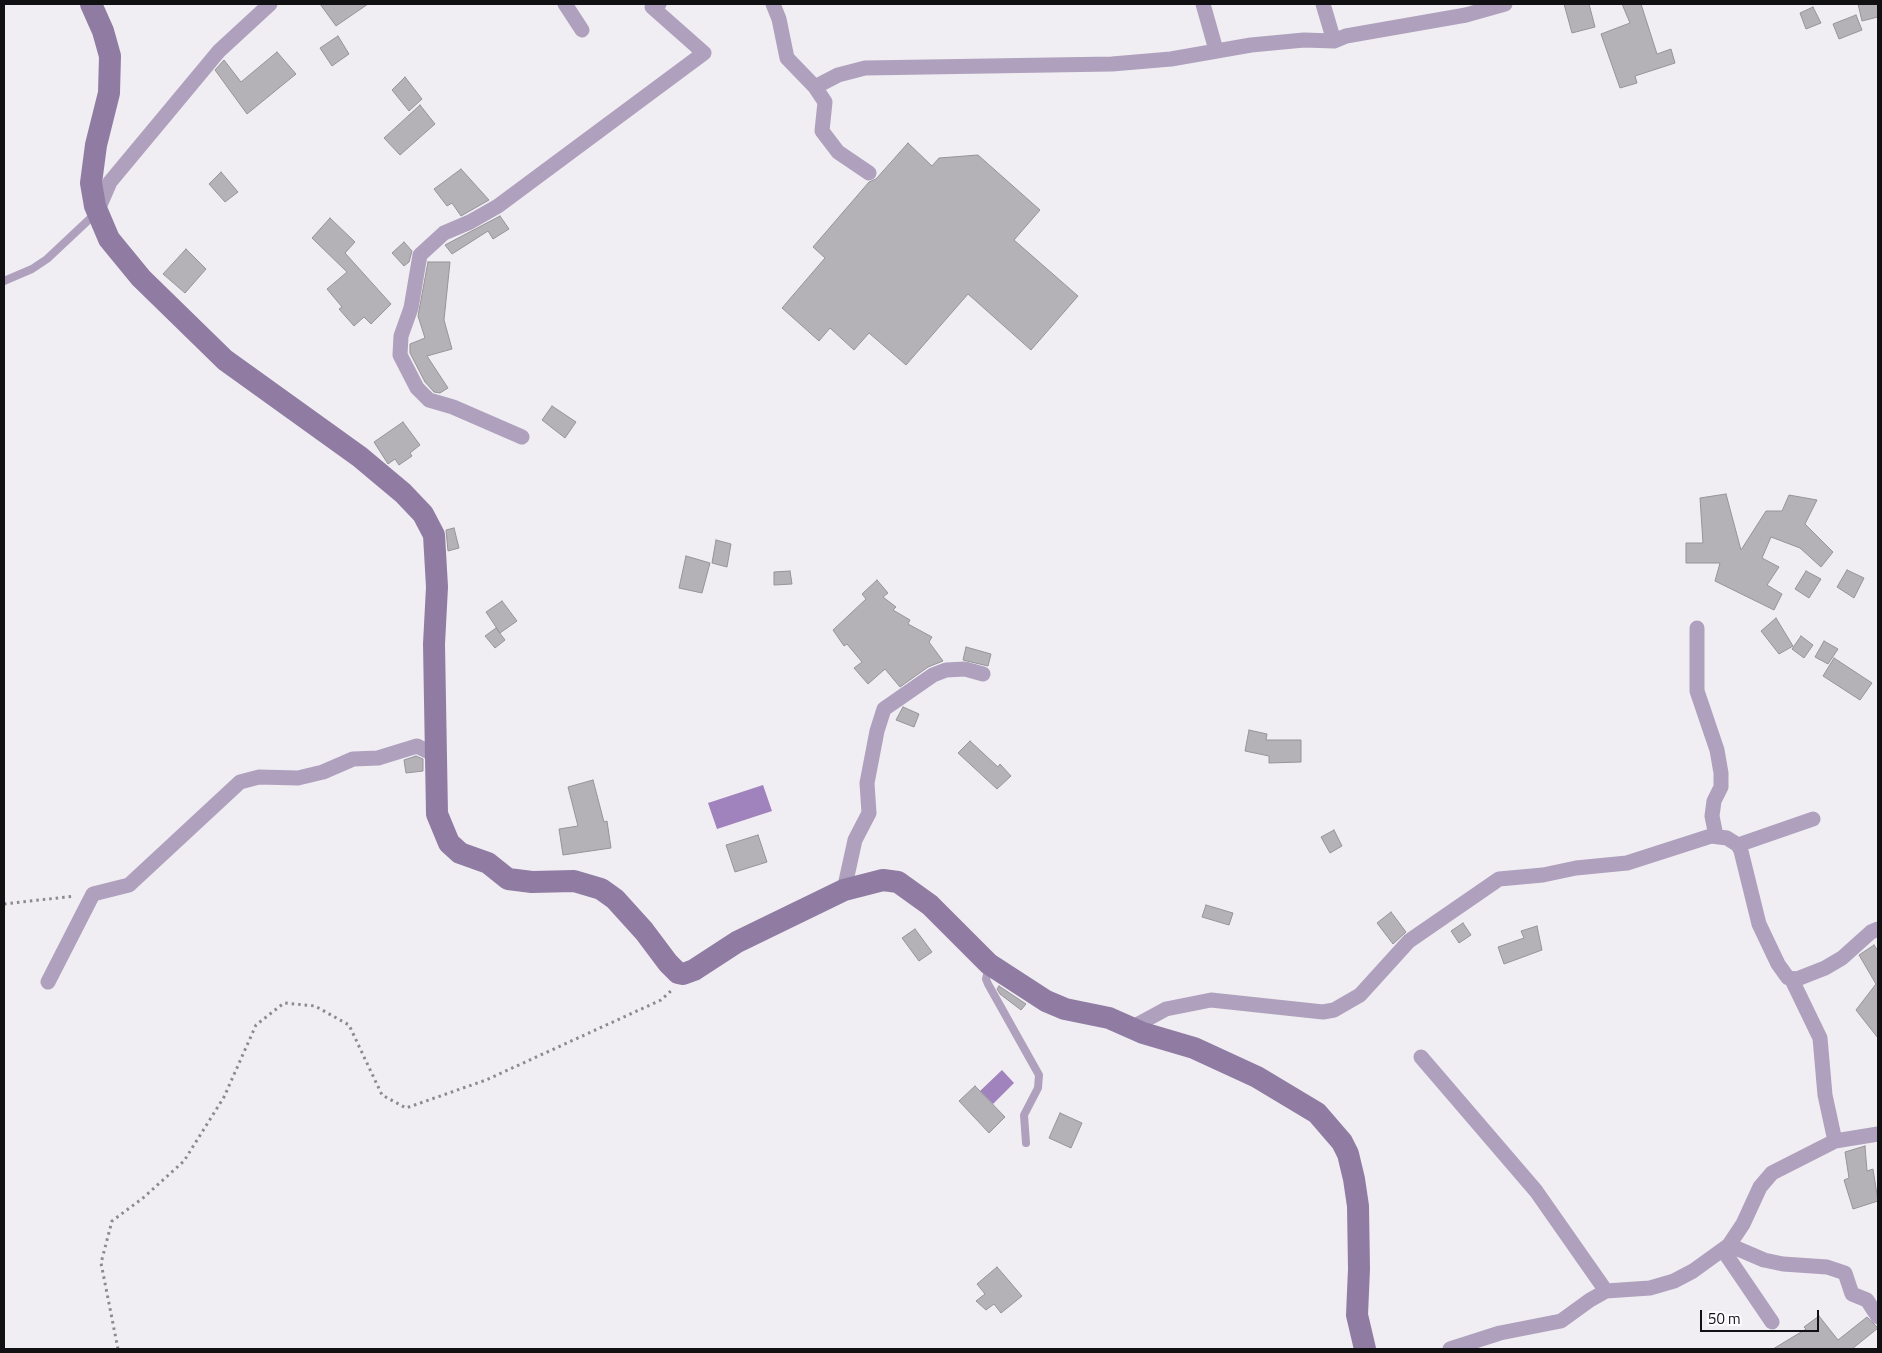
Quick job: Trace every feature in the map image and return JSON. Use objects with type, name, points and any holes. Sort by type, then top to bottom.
[{"type":"street","points":[[91,4],[106,39],[110,71],[109,93],[91,173],[92,193],[97,212],[114,247],[135,272],[225,360],[360,457],[403,493],[423,514],[432,528],[436,552],[437,587],[434,644],[436,814],[449,843],[460,853],[488,863],[508,879],[532,882],[574,881],[600,890],[615,899],[634,918],[663,958],[678,973],[688,973],[737,942],[844,890],[883,880],[898,882],[930,905],[989,964],[1046,1001],[1065,1008],[1109,1018],[1130,1028],[1194,1048],[1257,1077],[1316,1113],[1342,1142],[1352,1166],[1357,1197],[1359,1229],[1357,1314],[1365,1349]]},
{"type":"street","points":[[97,212],[110,182],[219,51],[270,4]]},
{"type":"street","points":[[565,4],[582,30]]},
{"type":"street","points":[[522,437],[453,406],[429,400],[417,388],[400,356],[401,336],[411,308],[420,256],[444,233],[470,222],[498,206],[704,53],[652,7],[659,4]]},
{"type":"street","points":[[773,4],[779,19],[787,58],[815,87],[825,102],[822,131],[838,152],[869,173]]},
{"type":"street","points":[[1203,4],[1216,50]]},
{"type":"street","points":[[1323,4],[1334,41]]},
{"type":"street","points":[[815,87],[838,75],[865,68],[1112,64],[1171,59],[1216,50],[1304,40],[1334,41],[1346,36],[1466,15],[1505,4]]},
{"type":"street","points":[[1697,628],[1697,691],[1717,750],[1721,773],[1721,787],[1714,801],[1712,816],[1716,836]]},
{"type":"street","points":[[844,890],[853,847],[868,813],[868,783],[877,731],[884,709],[933,675],[946,670],[965,669],[983,674]]},
{"type":"street","points":[[48,982],[93,894],[129,885],[231,789],[246,779],[259,777],[298,778],[323,772],[353,759],[378,758],[417,746],[435,755]]},
{"type":"street","points":[[1738,846],[1813,819]]},
{"type":"street","points":[[1130,1028],[1166,1009],[1211,1000],[1323,1012],[1334,1010],[1360,995],[1409,941],[1499,879],[1628,863],[1684,844],[1716,836],[1727,838],[1738,846],[1759,924],[1780,969],[1792,980],[1820,1038],[1825,1095],[1835,1142]]},
{"type":"street","points":[[1792,980],[1836,962],[1871,932],[1878,929]]},
{"type":"street","points":[[1421,1057],[1536,1191],[1606,1292]]},
{"type":"street","points":[[1450,1349],[1500,1333],[1561,1321],[1597,1296],[1606,1292],[1666,1284],[1693,1271],[1726,1248],[1743,1224],[1766,1179],[1782,1167],[1835,1142],[1878,1134]]},
{"type":"street","points":[[1726,1248],[1764,1260],[1792,1265],[1827,1267],[1845,1273],[1852,1294],[1867,1300],[1878,1317]]},
{"type":"street","points":[[1726,1248],[1772,1322]]},
{"type":"lane","points":[[4,281],[32,269],[47,259],[97,212]]},
{"type":"lane","points":[[989,964],[986,979],[988,984],[1039,1075],[1038,1088],[1024,1115],[1026,1143]]},
{"type":"path","points":[[4,904],[93,894]]},
{"type":"path","points":[[118,1349],[102,1263],[112,1221],[143,1198],[184,1161],[224,1097],[256,1025],[284,1004],[316,1006],[349,1025],[382,1095],[406,1108],[486,1080],[661,1000],[677,984],[678,973]]},
{"type":"shaded area","points":[[763,785],[772,811],[717,829],[708,803]]},
{"type":"shaded area","points":[[1002,1070],[1014,1083],[993,1104],[980,1091]]},
{"type":"building","points":[[320,4],[368,4],[336,26]]},
{"type":"building","points":[[1564,4],[1589,4],[1595,27],[1572,33]]},
{"type":"building","points":[[1622,4],[1641,4],[1657,54],[1671,49],[1675,63],[1635,76],[1637,83],[1620,88],[1601,34],[1630,23]]},
{"type":"building","points":[[1858,4],[1878,4],[1878,17],[1862,21]]},
{"type":"building","points":[[1813,7],[1821,23],[1806,29],[1800,13]]},
{"type":"building","points":[[1856,15],[1862,30],[1839,39],[1833,24]]},
{"type":"building","points":[[338,36],[349,54],[332,66],[320,48]]},
{"type":"building","points":[[277,52],[296,74],[247,114],[215,70],[224,60],[241,82]]},
{"type":"building","points":[[405,77],[422,99],[409,111],[392,90]]},
{"type":"building","points":[[420,105],[435,124],[400,155],[384,138]]},
{"type":"building","points":[[908,143],[932,166],[939,158],[978,155],[1040,210],[1014,240],[1078,296],[1031,350],[968,294],[906,365],[869,333],[854,350],[830,328],[819,341],[782,308],[825,258],[813,247],[869,182],[876,179]]},
{"type":"building","points":[[461,169],[489,200],[461,216],[452,203],[447,206],[434,189]]},
{"type":"building","points":[[221,172],[238,192],[225,202],[209,184]]},
{"type":"building","points":[[500,216],[509,229],[493,239],[488,231],[452,254],[445,245]]},
{"type":"building","points":[[330,218],[355,242],[345,253],[391,304],[371,324],[364,317],[354,326],[339,309],[342,307],[327,289],[347,272],[312,238]]},
{"type":"building","points":[[404,242],[412,251],[409,262],[404,266],[392,253]]},
{"type":"building","points":[[186,249],[206,269],[185,293],[163,274]]},
{"type":"building","points":[[428,262],[450,262],[444,320],[452,349],[427,356],[448,388],[440,393],[434,392],[425,382],[410,353],[410,344],[425,338],[418,316]]},
{"type":"building","points":[[552,406],[576,422],[565,438],[542,420]]},
{"type":"building","points":[[403,422],[420,445],[410,453],[412,456],[399,465],[395,459],[388,464],[374,442]]},
{"type":"building","points":[[1726,494],[1741,550],[1766,511],[1782,511],[1789,495],[1817,500],[1805,524],[1833,552],[1821,567],[1800,548],[1771,537],[1762,558],[1779,567],[1767,585],[1782,594],[1774,610],[1715,581],[1720,563],[1686,563],[1686,543],[1703,543],[1700,498]]},
{"type":"building","points":[[454,528],[459,548],[448,551],[446,530]]},
{"type":"building","points":[[716,540],[731,544],[727,567],[712,563]]},
{"type":"building","points":[[686,556],[710,563],[702,593],[679,588]]},
{"type":"building","points":[[1847,570],[1864,578],[1854,598],[1837,587]]},
{"type":"building","points":[[790,571],[792,584],[774,585],[774,572]]},
{"type":"building","points":[[1806,571],[1821,579],[1809,598],[1795,589]]},
{"type":"building","points":[[877,580],[888,593],[883,597],[896,607],[893,610],[910,620],[908,624],[932,637],[929,642],[943,661],[928,667],[900,687],[885,669],[868,684],[854,668],[862,662],[847,644],[844,646],[833,630],[866,599],[862,594]]},
{"type":"building","points":[[502,601],[517,621],[500,633],[486,612]]},
{"type":"building","points":[[1776,618],[1793,646],[1779,654],[1761,631]]},
{"type":"building","points":[[496,628],[505,640],[495,648],[485,636]]},
{"type":"building","points":[[1801,636],[1813,645],[1804,658],[1792,649]]},
{"type":"building","points":[[1824,641],[1838,649],[1828,664],[1815,657]]},
{"type":"building","points":[[966,647],[991,654],[988,666],[963,660]]},
{"type":"building","points":[[1834,658],[1872,683],[1860,700],[1823,676]]},
{"type":"building","points":[[903,707],[919,714],[914,727],[896,720]]},
{"type":"building","points":[[1249,730],[1267,734],[1266,740],[1301,740],[1301,762],[1269,763],[1269,756],[1245,751]]},
{"type":"building","points":[[970,741],[998,767],[1000,764],[1011,776],[997,789],[958,753]]},
{"type":"building","points":[[416,756],[423,759],[423,771],[406,773],[404,760]]},
{"type":"building","points":[[593,780],[604,822],[607,821],[611,848],[563,855],[559,829],[578,826],[568,787]]},
{"type":"building","points":[[1334,830],[1342,846],[1330,853],[1321,837]]},
{"type":"building","points":[[758,835],[767,862],[735,872],[726,845]]},
{"type":"building","points":[[1206,905],[1233,913],[1229,925],[1202,917]]},
{"type":"building","points":[[1391,912],[1406,932],[1393,944],[1377,923]]},
{"type":"building","points":[[1463,923],[1471,935],[1459,943],[1451,931]]},
{"type":"building","points":[[1537,926],[1542,950],[1504,964],[1498,947],[1524,938],[1521,931]]},
{"type":"building","points":[[915,929],[932,952],[919,961],[902,938]]},
{"type":"building","points":[[1874,945],[1878,951],[1878,1038],[1856,1010],[1876,984],[1859,955]]},
{"type":"building","points":[[999,986],[1026,1004],[1021,1010],[1000,994],[997,989]]},
{"type":"building","points":[[975,1086],[1005,1117],[989,1133],[959,1101]]},
{"type":"building","points":[[1060,1113],[1082,1123],[1071,1148],[1049,1138]]},
{"type":"building","points":[[1865,1146],[1867,1171],[1873,1169],[1878,1201],[1853,1209],[1844,1180],[1849,1178],[1845,1152]]},
{"type":"building","points":[[997,1267],[1022,1296],[1001,1313],[994,1304],[986,1310],[976,1301],[985,1294],[977,1284]]},
{"type":"building","points":[[1819,1316],[1838,1340],[1867,1317],[1878,1328],[1852,1349],[1773,1349],[1806,1329],[1804,1327]]}]
